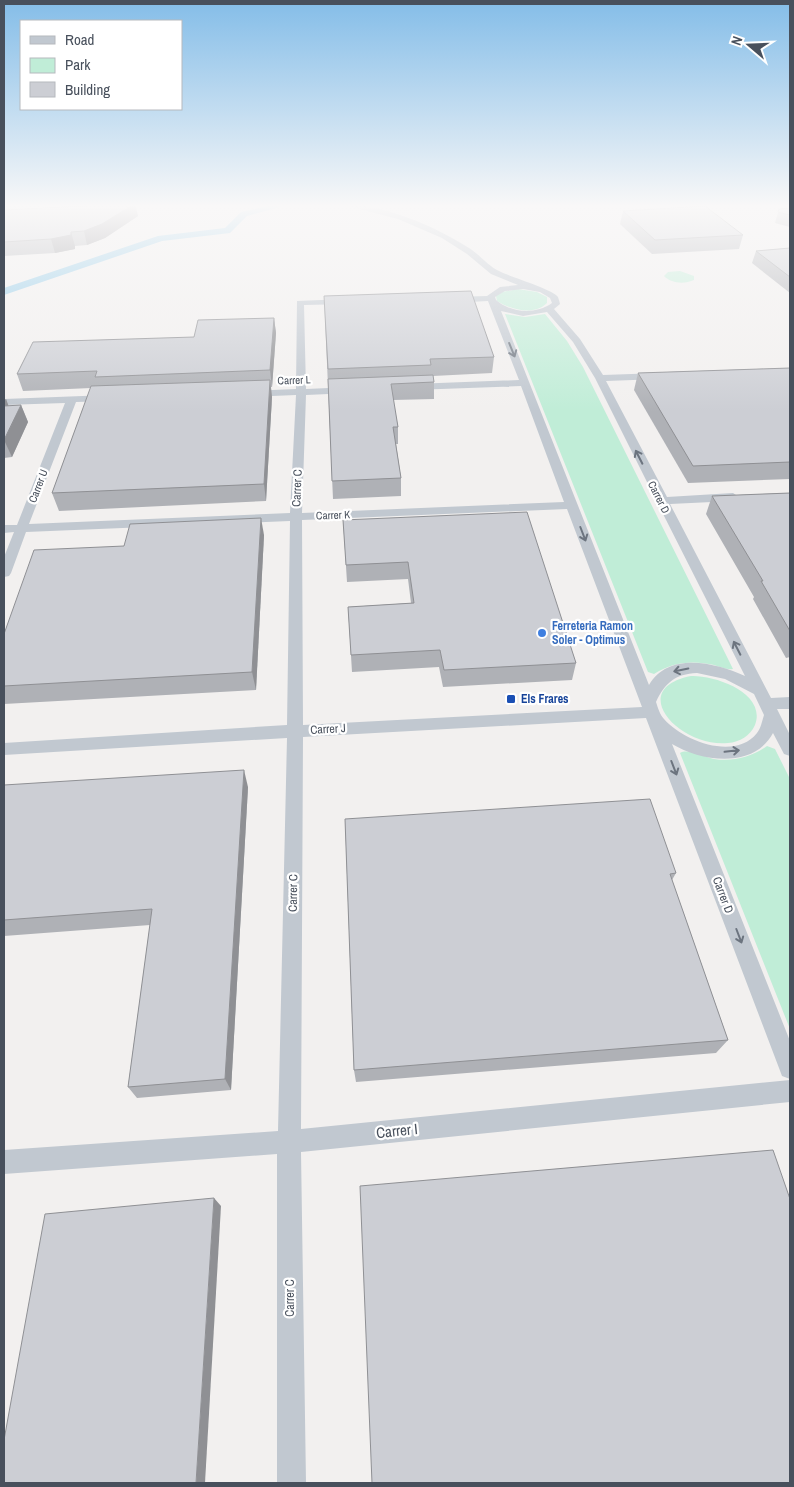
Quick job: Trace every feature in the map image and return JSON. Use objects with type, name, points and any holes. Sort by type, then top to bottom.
[{"type":"street","name":"Carrer D","points":[[495,273],[498,282],[494,298],[539,422],[790,1068]]},
{"type":"street","points":[[494,298],[509,311],[519,312],[535,312],[549,309],[556,304],[554,296],[550,293],[497,273]]},
{"type":"street","points":[[442,300],[494,298],[512,287],[533,288]]},
{"type":"street","name":"Carrer C","points":[[292,1483],[289,1142],[296,731],[296,516],[301,392],[300,303],[356,302]]},
{"type":"street","name":"Carrer D","points":[[549,309],[577,340],[600,378],[661,501],[790,750]]},
{"type":"street","points":[[600,378],[666,376]]},
{"type":"street","points":[[399,388],[525,383]]},
{"type":"street","name":"Carrer L","points":[[241,394],[360,390]]},
{"type":"street","points":[[4,402],[122,398]]},
{"type":"street","name":"Carrer U","points":[[4,572],[72,399]]},
{"type":"street","points":[[661,501],[741,497]]},
{"type":"street","name":"Carrer K","points":[[4,529],[572,505]]},
{"type":"street","points":[[691,668],[710,669],[743,680],[766,703],[768,729],[760,740],[747,749],[729,752],[709,751],[689,745],[672,735],[652,712],[653,688],[661,678],[674,671],[691,668]]},
{"type":"street","points":[[766,703],[790,702]]},
{"type":"street","name":"Carrer J","points":[[4,749],[652,712]]},
{"type":"street","name":"Carrer I","points":[[4,1162],[289,1142],[790,1092]]},
{"type":"green space","points":[[667,273],[687,273],[694,276],[694,280],[687,282],[671,281],[664,276]]},
{"type":"green space","points":[[518,289],[537,292],[547,297],[547,303],[536,309],[522,310],[509,307],[497,301],[496,296],[502,292]]},
{"type":"green space","points":[[505,314],[525,317],[545,314],[567,341],[583,367],[733,669],[691,662],[668,667],[654,674],[648,672]]},
{"type":"green space","points":[[691,676],[725,683],[746,695],[753,704],[757,714],[753,729],[740,740],[728,743],[710,742],[693,736],[678,727],[667,716],[661,704],[662,693],[672,683]]},
{"type":"green space","points":[[767,746],[775,749],[790,779],[790,1029],[680,753],[692,752],[714,759],[728,760],[749,756]]},
{"type":"building","points":[[471,291],[494,357],[430,359],[431,365],[328,369],[324,296]]},
{"type":"building","points":[[274,318],[270,370],[95,377],[97,371],[17,374],[33,342],[194,337],[198,320]]},
{"type":"building","points":[[790,368],[790,462],[693,466],[638,373]]},
{"type":"building","points":[[433,375],[434,382],[391,384],[398,427],[393,427],[401,478],[332,481],[328,379]]},
{"type":"building","points":[[270,380],[264,484],[52,493],[91,386]]},
{"type":"building","points":[[21,405],[4,440],[4,406]]},
{"type":"building","points":[[790,493],[790,631],[761,581],[763,581],[712,496]]},
{"type":"building","points":[[527,512],[576,663],[444,670],[440,650],[351,655],[348,607],[414,603],[408,562],[346,565],[343,520]]},
{"type":"building","points":[[261,518],[252,672],[4,686],[4,634],[34,550],[124,546],[130,524]]},
{"type":"building","points":[[244,770],[225,1079],[128,1087],[152,909],[4,920],[4,785]]},
{"type":"building","points":[[650,799],[676,873],[670,874],[728,1040],[354,1070],[345,819]]},
{"type":"building","points":[[773,1150],[790,1199],[790,1483],[372,1483],[360,1186]]},
{"type":"building","points":[[214,1198],[196,1483],[4,1483],[4,1440],[45,1214]]},
{"type":"waterway","points":[[4,292],[54,273]]},
{"type":"place","name":"Ferreteria Ramon Soler - Optimus","points":[[542,633]]},
{"type":"place","name":"Els Frares","points":[[511,699]]}]
